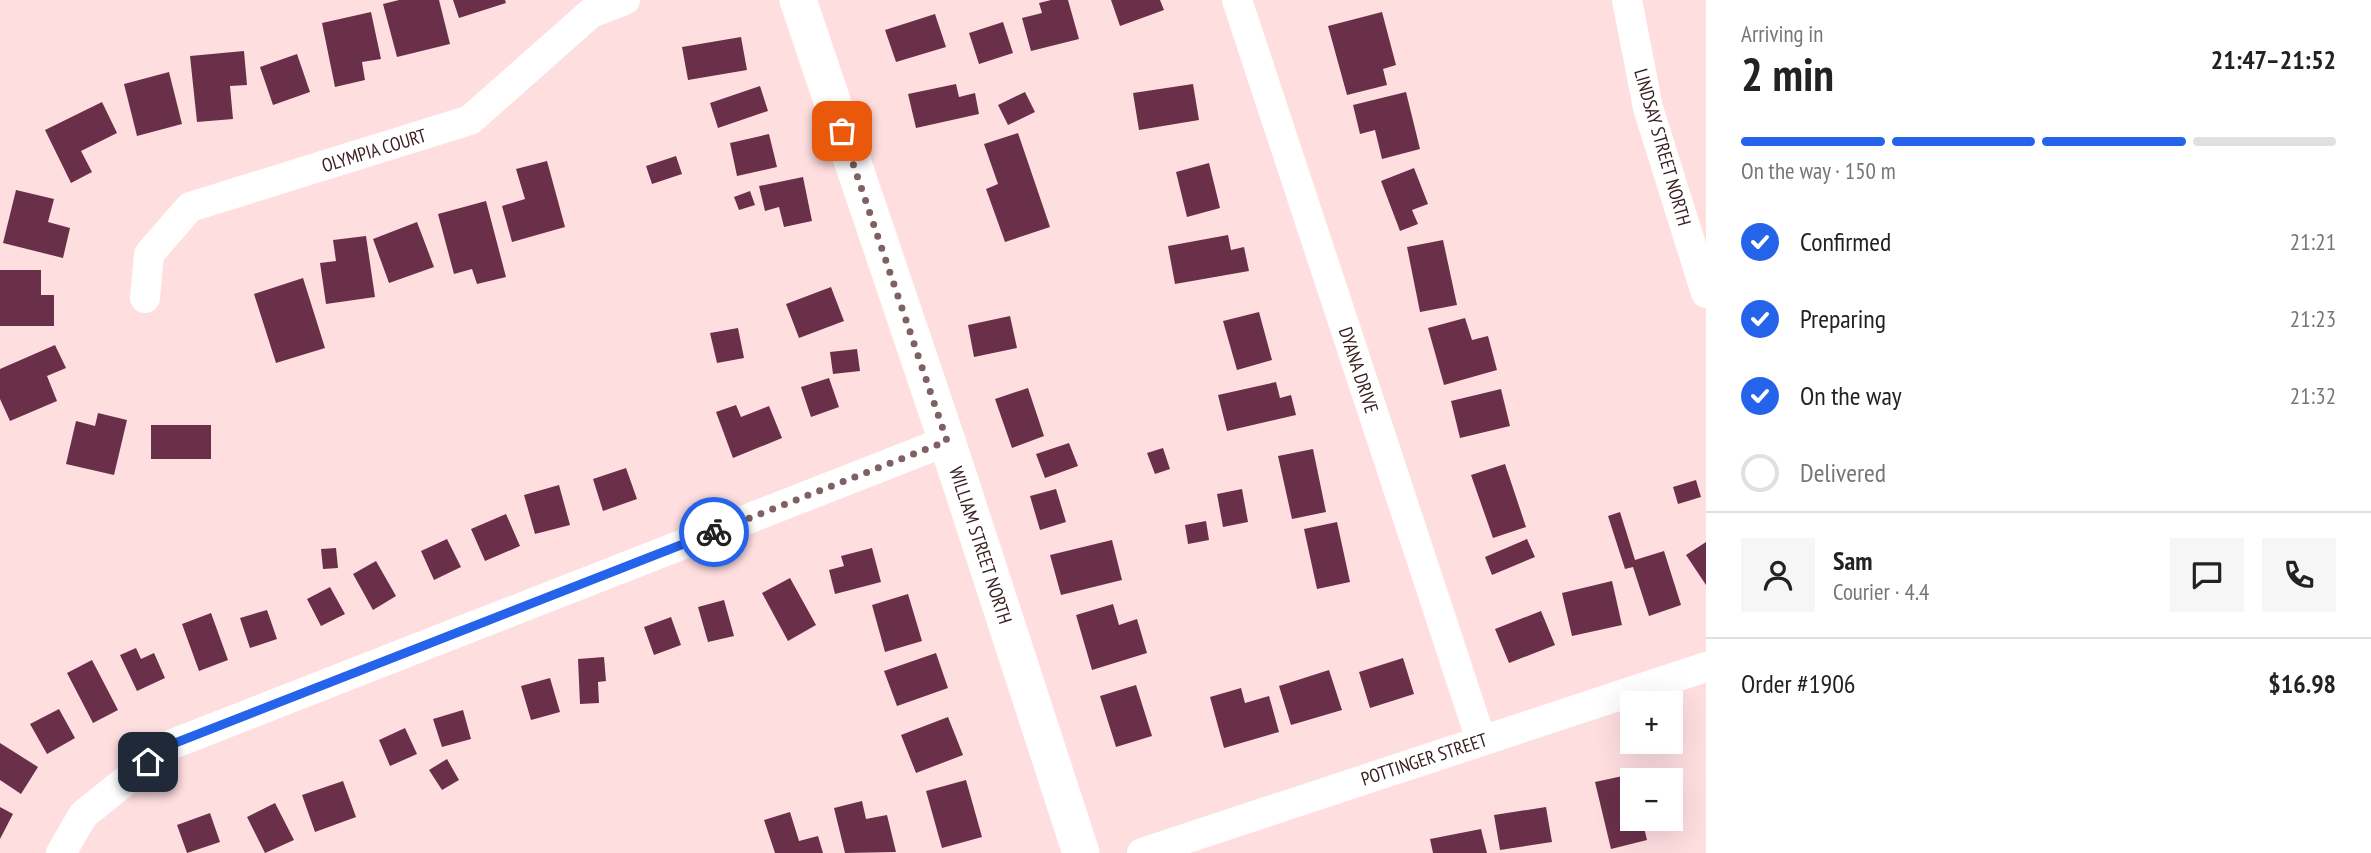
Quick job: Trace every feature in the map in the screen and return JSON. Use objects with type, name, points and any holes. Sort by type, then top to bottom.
[{"type":"street","name":"OLYMPIA COURT","points":[[145,299],[149,254],[190,207],[470,120],[591,13],[625,0]]},
{"type":"street","name":"DYANA DRIVE","points":[[1237,0],[1481,740]]},
{"type":"street","name":"LINDSAY STREET NORTH","points":[[1627,0],[1648,108],[1706,293]]},
{"type":"street","name":"WILLIAM STREET NORTH","points":[[800,1],[1081,853]]},
{"type":"street","points":[[61,853],[83,815],[170,745],[947,441]]},
{"type":"street","name":"POTTINGER STREET","points":[[1142,853],[1706,667]]},
{"type":"building","points":[[399,0],[439,0],[450,44],[397,57],[383,4]]},
{"type":"building","points":[[453,0],[505,0],[506,3],[459,18]]},
{"type":"building","points":[[1068,0],[1079,39],[1031,51],[1022,18],[1042,13],[1039,3]]},
{"type":"building","points":[[1111,0],[1160,0],[1164,10],[1120,26]]},
{"type":"building","points":[[371,12],[381,59],[362,62],[365,80],[335,87],[322,23]]},
{"type":"building","points":[[1382,12],[1396,65],[1383,69],[1387,85],[1347,95],[1328,26]]},
{"type":"building","points":[[935,14],[946,47],[896,62],[885,30]]},
{"type":"building","points":[[1003,22],[1013,53],[979,64],[969,33]]},
{"type":"building","points":[[741,37],[747,70],[688,80],[682,47]]},
{"type":"building","points":[[244,51],[247,85],[230,86],[233,119],[197,122],[190,56]]},
{"type":"building","points":[[297,54],[310,92],[273,105],[260,67]]},
{"type":"building","points":[[169,72],[182,124],[137,136],[124,84]]},
{"type":"building","points":[[956,84],[959,97],[975,93],[979,114],[916,128],[908,94]]},
{"type":"building","points":[[1193,84],[1199,120],[1139,130],[1133,93]]},
{"type":"building","points":[[760,86],[768,111],[718,128],[710,103]]},
{"type":"building","points":[[1025,92],[1035,112],[1008,125],[998,105]]},
{"type":"building","points":[[1406,92],[1420,149],[1382,159],[1375,130],[1360,134],[1353,105]]},
{"type":"building","points":[[102,102],[117,133],[81,151],[92,172],[71,183],[45,130]]},
{"type":"building","points":[[1018,133],[1050,227],[1005,242],[986,189],[998,184],[984,144]]},
{"type":"building","points":[[769,134],[777,167],[737,176],[730,143]]},
{"type":"building","points":[[676,156],[682,174],[652,184],[646,166]]},
{"type":"building","points":[[547,161],[565,227],[512,242],[502,206],[525,199],[516,169]]},
{"type":"building","points":[[1209,163],[1220,208],[1187,217],[1176,172]]},
{"type":"building","points":[[1414,168],[1428,204],[1412,210],[1418,224],[1400,231],[1381,181]]},
{"type":"building","points":[[803,177],[812,221],[784,227],[779,207],[765,211],[759,186]]},
{"type":"building","points":[[16,190],[54,199],[48,222],[70,228],[63,258],[3,243]]},
{"type":"building","points":[[750,191],[755,205],[739,210],[734,197]]},
{"type":"building","points":[[486,201],[506,277],[477,284],[472,269],[454,274],[438,214]]},
{"type":"building","points":[[417,222],[434,267],[389,283],[373,239]]},
{"type":"building","points":[[1228,235],[1231,250],[1244,247],[1249,271],[1175,284],[1168,246]]},
{"type":"building","points":[[366,236],[375,297],[326,304],[320,263],[336,261],[333,240]]},
{"type":"building","points":[[1443,240],[1457,305],[1420,312],[1407,247]]},
{"type":"building","points":[[0,270],[41,270],[41,295],[54,295],[54,326],[0,326]]},
{"type":"building","points":[[303,278],[325,348],[276,363],[254,294]]},
{"type":"building","points":[[831,287],[844,321],[799,338],[786,304]]},
{"type":"building","points":[[1259,312],[1272,360],[1237,370],[1223,321]]},
{"type":"building","points":[[1010,316],[1017,348],[974,357],[968,325]]},
{"type":"building","points":[[1465,318],[1472,340],[1488,336],[1497,370],[1444,385],[1428,328]]},
{"type":"building","points":[[738,328],[744,358],[717,363],[710,333]]},
{"type":"building","points":[[55,345],[66,368],[47,376],[57,401],[10,421],[0,399],[0,369]]},
{"type":"building","points":[[857,349],[860,371],[833,374],[830,352]]},
{"type":"building","points":[[829,378],[839,407],[811,417],[801,387]]},
{"type":"building","points":[[1276,382],[1280,398],[1291,395],[1296,415],[1227,431],[1218,395]]},
{"type":"building","points":[[1028,388],[1044,436],[1012,448],[995,399]]},
{"type":"building","points":[[1501,389],[1510,426],[1460,438],[1451,401]]},
{"type":"building","points":[[736,405],[741,417],[769,406],[782,438],[733,458],[716,412]]},
{"type":"building","points":[[98,413],[127,420],[114,475],[66,464],[76,421],[95,426]]},
{"type":"building","points":[[151,425],[211,425],[211,459],[151,459]]},
{"type":"building","points":[[1069,443],[1078,466],[1045,478],[1036,454]]},
{"type":"building","points":[[1163,448],[1170,469],[1155,474],[1147,453]]},
{"type":"building","points":[[1313,449],[1326,512],[1292,519],[1278,456]]},
{"type":"building","points":[[1505,464],[1526,527],[1493,538],[1471,475]]},
{"type":"building","points":[[626,468],[637,499],[603,511],[593,479]]},
{"type":"building","points":[[1696,480],[1701,497],[1678,504],[1673,487]]},
{"type":"building","points":[[559,485],[570,525],[535,534],[524,495]]},
{"type":"building","points":[[1056,489],[1066,522],[1040,530],[1030,496]]},
{"type":"building","points":[[1242,489],[1248,522],[1223,527],[1217,494]]},
{"type":"building","points":[[1620,512],[1635,560],[1664,551],[1681,605],[1649,616],[1633,567],[1625,569],[1608,516]]},
{"type":"building","points":[[506,514],[520,546],[485,561],[471,529]]},
{"type":"building","points":[[1206,521],[1209,540],[1188,544],[1185,525]]},
{"type":"building","points":[[1337,522],[1350,582],[1317,589],[1304,529]]},
{"type":"building","points":[[447,539],[461,567],[434,580],[421,551]]},
{"type":"building","points":[[1527,539],[1535,557],[1492,575],[1485,557]]},
{"type":"building","points":[[1112,540],[1122,580],[1061,595],[1050,555]]},
{"type":"building","points":[[1706,542],[1706,585],[1686,555]]},
{"type":"building","points":[[336,548],[338,568],[323,569],[321,549]]},
{"type":"building","points":[[872,548],[881,582],[835,594],[829,570],[844,566],[841,556]]},
{"type":"building","points":[[376,561],[396,596],[373,610],[353,574]]},
{"type":"building","points":[[790,578],[816,625],[788,641],[762,593]]},
{"type":"building","points":[[1612,581],[1622,625],[1572,636],[1562,593]]},
{"type":"building","points":[[330,587],[345,614],[321,626],[307,599]]},
{"type":"building","points":[[908,594],[922,641],[885,652],[872,605]]},
{"type":"building","points":[[724,600],[734,636],[708,642],[698,607]]},
{"type":"building","points":[[1113,604],[1119,625],[1137,619],[1147,653],[1092,670],[1076,615]]},
{"type":"building","points":[[267,610],[277,639],[250,648],[240,618]]},
{"type":"building","points":[[1541,611],[1555,645],[1509,663],[1495,629]]},
{"type":"building","points":[[211,613],[228,660],[199,671],[182,624]]},
{"type":"building","points":[[671,617],[681,645],[654,655],[644,627]]},
{"type":"building","points":[[136,648],[141,659],[154,653],[165,678],[137,691],[120,655]]},
{"type":"building","points":[[936,653],[948,688],[897,706],[884,671]]},
{"type":"building","points":[[604,657],[606,681],[598,682],[599,703],[580,704],[578,659]]},
{"type":"building","points":[[1403,658],[1414,694],[1370,708],[1359,672]]},
{"type":"building","points":[[92,660],[118,710],[93,723],[67,673]]},
{"type":"building","points":[[1329,670],[1342,710],[1291,725],[1279,686]]},
{"type":"building","points":[[550,678],[560,712],[531,720],[521,686]]},
{"type":"building","points":[[1136,685],[1152,736],[1116,747],[1100,696]]},
{"type":"building","points":[[1241,688],[1245,703],[1269,696],[1279,732],[1224,748],[1210,697]]},
{"type":"building","points":[[59,709],[75,738],[47,754],[30,724]]},
{"type":"building","points":[[463,710],[471,739],[442,747],[433,719]]},
{"type":"building","points":[[948,717],[963,755],[916,773],[901,735]]},
{"type":"building","points":[[405,728],[417,754],[390,766],[379,740]]},
{"type":"building","points":[[0,743],[38,767],[21,794],[0,780]]},
{"type":"building","points":[[447,759],[459,780],[442,790],[429,770]]},
{"type":"building","points":[[1620,777],[1620,831],[1645,831],[1647,840],[1611,849],[1595,782]]},
{"type":"building","points":[[966,780],[982,837],[942,848],[926,791]]},
{"type":"building","points":[[343,781],[356,817],[315,832],[302,795]]},
{"type":"building","points":[[862,801],[866,819],[887,815],[896,852],[845,853],[834,808]]},
{"type":"building","points":[[275,803],[294,840],[265,853],[247,817]]},
{"type":"building","points":[[0,807],[13,814],[0,839]]},
{"type":"building","points":[[1546,807],[1552,842],[1500,850],[1494,815]]},
{"type":"building","points":[[790,812],[799,841],[818,836],[823,853],[775,853],[764,820]]},
{"type":"building","points":[[210,813],[220,842],[187,853],[177,825]]},
{"type":"building","points":[[1481,829],[1487,853],[1433,853],[1430,839]]},
{"type":"way so far","points":[[714,532],[947,441],[842,131]]},
{"type":"route","points":[[148,762],[170,745],[714,532]]}]
